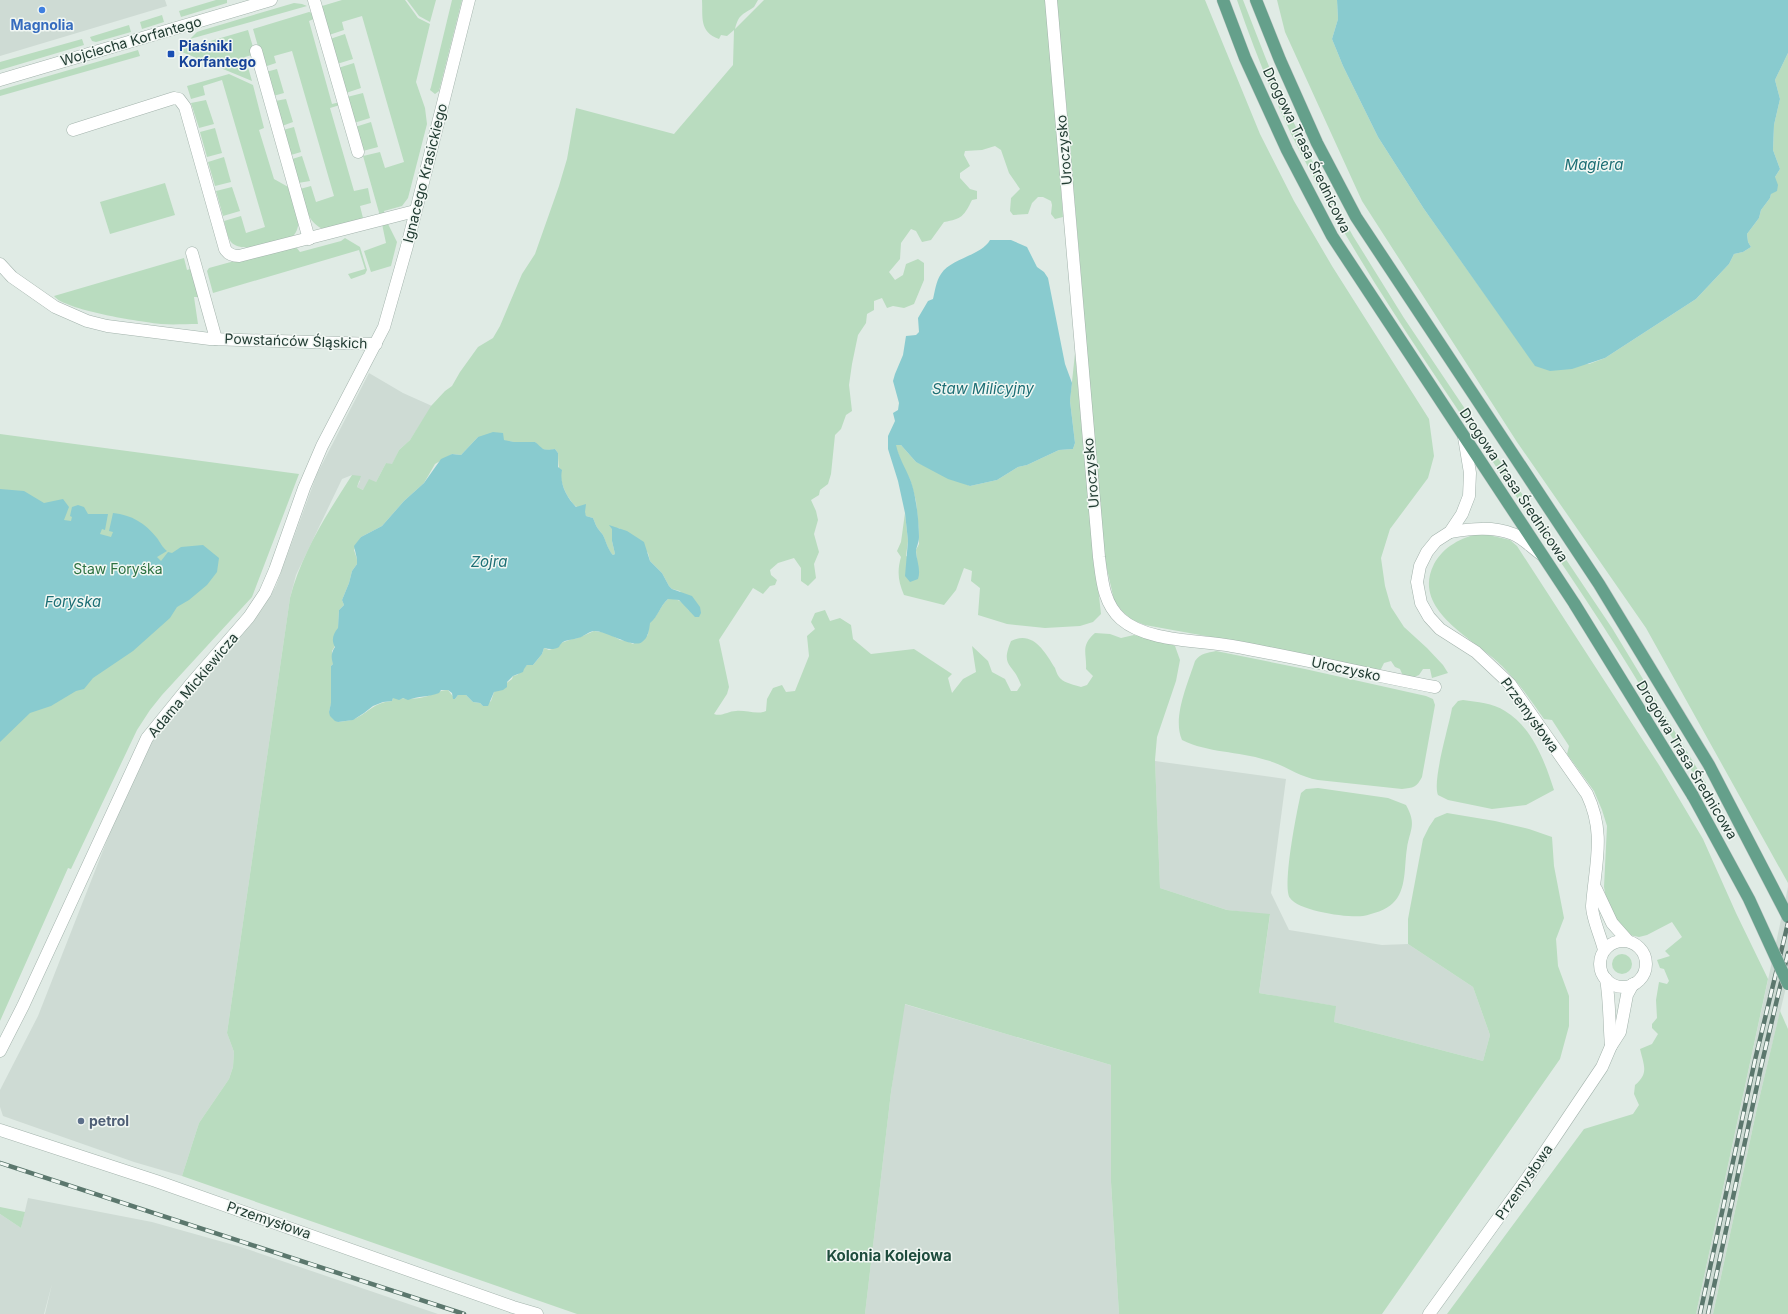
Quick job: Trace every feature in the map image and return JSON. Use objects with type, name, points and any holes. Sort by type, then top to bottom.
[{"type":"main road","name":"Drogowa Trasa Średnicowa","points":[[1223,0],[1245,58],[1278,129],[1332,236],[1574,603],[1693,796],[1749,899],[1788,984]]},
{"type":"main road","name":"Drogowa Trasa Średnicowa","points":[[1256,0],[1280,60],[1317,143],[1356,217],[1599,584],[1709,765],[1788,917]]},
{"type":"street","points":[[314,0],[358,152]]},
{"type":"street","name":"Ignacego Krasickiego","points":[[376,344],[384,327],[394,298],[469,0]]},
{"type":"street","name":"Uroczysko","points":[[1051,0],[1099,557],[1103,586],[1108,603],[1121,619],[1133,627],[1149,633],[1231,646],[1435,687]]},
{"type":"street","name":"Wojciecha Korfantego","points":[[0,80],[265,1]]},
{"type":"street","points":[[256,51],[309,239]]},
{"type":"street","points":[[73,130],[174,98],[179,99],[185,107],[225,248],[227,252],[233,256],[239,256],[415,212]]},
{"type":"street","name":"Powstańców Śląskich","points":[[192,254],[216,339]]},
{"type":"street","name":"Powstańców Śląskich","points":[[0,264],[12,277],[34,293],[68,314],[107,326],[216,339],[376,344]]},
{"type":"street","name":"Adama Mickiewicza","points":[[0,1051],[23,1006],[147,738],[190,685],[249,617],[265,593],[275,570],[304,488],[322,446],[376,344]]},
{"type":"street","points":[[1450,532],[1462,514],[1469,496],[1470,473],[1464,437]]},
{"type":"street","points":[[1450,532],[1471,529],[1493,530],[1513,534],[1541,554]]},
{"type":"street","name":"Przemysłowa","points":[[1450,532],[1436,541],[1426,552],[1420,566],[1417,582],[1421,603],[1429,617],[1440,629],[1476,652],[1510,684],[1523,700],[1587,794],[1594,808],[1599,834],[1593,912],[1604,950]]},
{"type":"street","points":[[1595,888],[1612,923],[1628,941],[1639,948],[1645,960],[1643,973],[1633,984],[1619,986],[1606,979],[1602,973],[1600,965],[1601,957],[1604,950],[1615,942],[1628,941]]},
{"type":"street","name":"Przemysłowa","points":[[1606,979],[1611,1046]]},
{"type":"street","name":"Przemysłowa","points":[[1429,1314],[1479,1245],[1602,1067],[1611,1046],[1620,1032],[1627,995],[1633,984]]},
{"type":"street","name":"Przemysłowa","points":[[0,1130],[163,1184],[506,1305],[537,1314]]},
{"type":"shaded area","points":[[0,0],[165,0],[167,6],[0,56]]},
{"type":"shaded area","points":[[369,373],[403,393],[432,406],[410,440],[399,450],[392,465],[386,463],[376,482],[363,490],[357,487],[360,481],[352,475],[342,479],[296,575],[290,598],[227,1033],[234,1052],[233,1067],[229,1079],[199,1123],[182,1176],[134,1162],[3,1116],[0,1107],[0,1090],[38,1016],[113,825],[150,741],[260,612],[276,586],[317,474]]},
{"type":"shaded area","points":[[1155,761],[1286,779],[1271,893],[1289,930],[1382,945],[1408,944],[1473,987],[1490,1035],[1483,1061],[1334,1022],[1335,1006],[1259,993],[1270,915],[1227,910],[1160,888]]},
{"type":"shaded area","points":[[1788,887],[1788,979],[1757,1108],[1713,1314],[1696,1314]]},
{"type":"shaded area","points":[[904,1004],[1111,1065],[1111,1182],[1119,1314],[865,1314],[891,1092]]},
{"type":"shaded area","points":[[28,1198],[152,1222],[241,1247],[438,1314],[45,1314],[52,1284],[44,1314],[0,1314],[0,1214],[21,1228]]},
{"type":"green space","points":[[216,0],[227,0],[227,3],[181,17],[179,11]]},
{"type":"green space","points":[[342,0],[405,0],[418,18],[430,24],[416,82],[425,108],[427,124],[408,198],[402,206],[384,211],[385,215],[380,216],[363,156],[380,152],[385,168],[404,162],[362,16],[342,22],[344,30],[329,35],[322,6]]},
{"type":"green space","points":[[407,0],[436,0],[430,22],[419,16]]},
{"type":"green space","points":[[452,0],[462,0],[439,91],[435,94],[430,90]]},
{"type":"green space","points":[[702,0],[758,0],[754,7],[740,18],[735,29],[764,0],[1205,0],[1260,134],[1294,201],[1332,266],[1429,419],[1434,456],[1428,478],[1390,529],[1381,558],[1385,586],[1391,607],[1404,627],[1427,648],[1443,665],[1448,673],[1432,678],[1430,669],[1423,669],[1419,675],[1412,678],[1403,676],[1400,669],[1395,667],[1391,661],[1384,663],[1381,669],[1377,670],[1239,642],[1145,625],[1132,620],[1122,611],[1114,600],[1103,551],[1065,90],[1054,92],[1063,217],[1055,219],[1051,214],[1051,201],[1043,197],[1038,197],[1032,203],[1028,214],[1013,215],[1010,211],[1011,198],[1020,189],[1009,173],[1001,150],[995,146],[982,150],[965,151],[964,155],[970,166],[960,173],[960,178],[970,189],[977,191],[977,199],[972,200],[962,216],[955,220],[944,222],[931,240],[922,242],[916,231],[911,229],[901,243],[900,259],[889,272],[895,280],[903,275],[906,264],[918,259],[924,263],[924,280],[914,304],[904,308],[893,306],[887,308],[882,298],[874,301],[874,310],[867,314],[866,323],[858,335],[849,385],[852,411],[846,415],[841,429],[835,435],[831,474],[828,484],[820,490],[819,495],[811,500],[818,520],[814,534],[819,552],[814,564],[816,578],[808,586],[801,581],[801,568],[794,558],[778,563],[770,570],[771,575],[777,580],[775,585],[770,586],[763,594],[753,588],[719,640],[729,687],[727,694],[714,714],[720,715],[736,711],[763,712],[766,711],[767,699],[773,688],[782,685],[786,692],[795,691],[809,656],[807,636],[815,629],[811,622],[815,613],[825,610],[830,621],[840,618],[851,625],[853,639],[871,654],[914,649],[952,674],[948,678],[952,693],[963,679],[976,672],[972,646],[988,661],[992,672],[1005,679],[1011,691],[1017,691],[1021,685],[1015,672],[1007,661],[1007,656],[1011,641],[1019,638],[1026,638],[1038,644],[1047,655],[1060,678],[1068,683],[1081,687],[1087,685],[1093,676],[1086,669],[1085,650],[1087,642],[1095,633],[1110,634],[1121,638],[1134,635],[1166,642],[1175,646],[1180,660],[1176,681],[1157,737],[1155,760],[1160,888],[1227,910],[1270,914],[1259,993],[1336,1006],[1334,1022],[1483,1061],[1490,1035],[1473,987],[1408,944],[1408,919],[1423,839],[1435,818],[1447,813],[1495,821],[1529,829],[1552,837],[1554,866],[1564,918],[1556,939],[1558,966],[1569,996],[1569,1026],[1560,1059],[1382,1314],[1119,1314],[1111,1182],[1111,1065],[905,1004],[891,1092],[865,1314],[577,1314],[182,1176],[199,1123],[229,1079],[233,1067],[234,1052],[227,1033],[290,598],[308,549],[352,475],[361,476],[357,487],[363,490],[369,479],[376,482],[386,463],[392,464],[399,450],[410,440],[431,406],[445,391],[452,386],[478,347],[493,338],[500,326],[522,274],[535,254],[567,159],[576,108],[674,134],[733,65],[734,30],[727,36],[721,35],[719,39],[708,32],[703,23]],"holes":[[[478,437],[514,442],[535,442],[539,447],[544,449],[555,449],[558,453],[561,478],[565,491],[573,503],[586,516],[593,518],[611,553],[613,555],[615,554],[612,541],[612,529],[619,528],[648,553],[650,561],[662,573],[669,586],[672,589],[680,591],[689,611],[680,601],[668,599],[655,618],[649,623],[648,635],[633,644],[620,640],[608,633],[594,631],[561,643],[558,647],[549,650],[544,648],[542,654],[533,665],[527,665],[517,675],[513,676],[512,679],[494,692],[491,701],[483,706],[480,703],[473,702],[466,695],[458,695],[455,699],[448,690],[445,690],[420,698],[393,698],[392,701],[375,706],[354,719],[338,722],[329,712],[331,704],[331,666],[333,664],[332,651],[335,647],[337,637],[339,610],[344,605],[342,600],[352,571],[357,564],[354,550],[361,537],[382,526],[404,501],[424,483],[435,464],[452,454],[461,455]]]},
{"type":"green space","points":[[1237,0],[1243,0],[1282,98],[1318,173],[1353,236],[1404,318],[1612,628],[1706,783],[1704,786],[1709,793],[1708,795],[1703,790],[1629,666],[1379,290],[1335,216],[1303,157],[1282,113],[1262,68]]},
{"type":"green space","points":[[1277,0],[1337,0],[1338,19],[1332,39],[1343,66],[1378,137],[1424,209],[1535,365],[1589,364],[1605,358],[1696,299],[1729,264],[1734,254],[1743,252],[1751,247],[1748,242],[1747,234],[1759,218],[1761,210],[1770,198],[1775,177],[1780,169],[1773,150],[1774,125],[1780,99],[1775,80],[1788,53],[1788,883],[1646,628],[1517,442],[1362,201],[1285,32]]},
{"type":"green space","points":[[294,3],[307,6],[190,39],[197,32]]},
{"type":"green space","points":[[309,12],[313,13],[316,18],[309,21],[332,104],[340,102],[340,105],[330,108],[354,191],[368,188],[371,203],[360,206],[363,218],[325,230],[314,223],[310,218],[300,189],[311,186],[316,202],[334,196],[292,51],[274,56],[276,63],[264,67],[253,29]]},
{"type":"green space","points":[[162,15],[164,22],[142,29],[140,22]]},
{"type":"green space","points":[[129,25],[131,32],[96,42],[92,41],[90,37]]},
{"type":"green space","points":[[248,30],[255,54],[245,57],[252,81],[182,52],[183,49]]},
{"type":"green space","points":[[345,34],[353,59],[337,64],[330,39]]},
{"type":"green space","points":[[82,39],[84,45],[0,70],[0,62]]},
{"type":"green space","points":[[138,50],[140,56],[0,96],[0,90]]},
{"type":"green space","points":[[354,63],[361,88],[346,93],[338,68]]},
{"type":"green space","points":[[277,69],[284,93],[273,96],[266,72]]},
{"type":"green space","points":[[229,74],[253,85],[264,128],[259,130],[274,179],[290,188],[298,214],[298,227],[291,238],[260,246],[243,247],[236,246],[228,237],[224,221],[241,216],[246,233],[265,227],[222,80],[203,86],[205,95],[191,99],[187,86]]},
{"type":"green space","points":[[363,93],[370,118],[354,123],[347,97]]},
{"type":"green space","points":[[286,99],[293,122],[282,126],[275,101]]},
{"type":"green space","points":[[206,100],[214,124],[199,128],[191,103]]},
{"type":"green space","points":[[371,122],[378,147],[363,151],[355,127]]},
{"type":"green space","points":[[294,127],[301,152],[291,155],[283,130]]},
{"type":"green space","points":[[215,128],[222,153],[207,157],[200,132]]},
{"type":"green space","points":[[302,156],[310,181],[298,183],[292,159]]},
{"type":"green space","points":[[224,157],[231,182],[215,186],[208,162]]},
{"type":"green space","points":[[165,183],[175,215],[110,234],[100,202]]},
{"type":"green space","points":[[232,187],[240,211],[223,216],[216,191]]},
{"type":"green space","points":[[387,222],[397,242],[391,266],[371,272],[364,251],[386,243],[382,224]]},
{"type":"green space","points":[[345,238],[360,247],[367,270],[365,274],[351,279],[348,274],[365,269],[359,250],[213,293],[207,271],[209,268],[263,253],[296,247],[300,252],[341,241]]},
{"type":"green space","points":[[184,258],[187,270],[193,268],[200,297],[194,297],[198,324],[161,324],[121,318],[72,306],[54,296]]},
{"type":"green space","points":[[1075,353],[1087,486],[1101,614],[1093,622],[1080,626],[1045,628],[1007,624],[978,615],[980,588],[971,581],[972,571],[964,568],[956,590],[944,605],[904,595],[900,585],[899,576],[901,557],[897,551],[901,542],[905,513],[908,541],[906,556],[917,561],[916,550],[919,544],[919,531],[916,501],[910,479],[904,469],[895,445],[901,445],[916,462],[970,486],[997,480],[1018,467],[1027,465],[1059,450],[1073,449],[1075,443],[1070,401]]},
{"type":"green space","name":"Staw Foryśka","points":[[0,434],[299,474],[252,597],[162,695],[137,730],[71,869],[68,868],[0,1021]]},
{"type":"green space","points":[[1480,533],[1510,540],[1517,546],[1659,765],[1703,839],[1736,913],[1768,979],[1696,1314],[1447,1314],[1584,1129],[1633,1114],[1639,1105],[1634,1094],[1635,1085],[1644,1073],[1644,1065],[1640,1049],[1652,1044],[1658,1034],[1652,1028],[1652,1024],[1657,1018],[1656,1000],[1659,982],[1667,984],[1669,981],[1664,969],[1660,968],[1657,960],[1670,956],[1665,951],[1682,937],[1672,922],[1647,935],[1639,937],[1629,935],[1621,929],[1606,898],[1604,887],[1607,826],[1594,791],[1567,754],[1569,746],[1552,720],[1544,719],[1524,691],[1502,666],[1450,623],[1438,610],[1431,596],[1429,581],[1434,564],[1438,558],[1443,552],[1460,540]]},
{"type":"green space","points":[[1216,651],[1305,669],[1426,696],[1433,699],[1435,705],[1422,777],[1414,786],[1402,789],[1318,780],[1266,760],[1213,750],[1182,740],[1179,731],[1180,711],[1185,690],[1195,661],[1202,655]]},
{"type":"green space","points":[[1463,700],[1485,703],[1500,708],[1523,726],[1542,757],[1554,790],[1526,805],[1492,809],[1448,800],[1438,795],[1437,778],[1452,708],[1458,701]]},
{"type":"green space","points":[[1318,788],[1388,798],[1406,805],[1411,817],[1412,827],[1407,848],[1403,885],[1397,898],[1387,908],[1363,916],[1335,915],[1303,907],[1295,903],[1290,898],[1288,891],[1289,864],[1301,793],[1306,789]]},
{"type":"green space","points":[[1622,954],[1629,957],[1632,964],[1629,971],[1622,974],[1615,971],[1612,964],[1615,957]]},
{"type":"green space","points":[[1780,1011],[1788,1029],[1788,1314],[1713,1314],[1757,1108]]},
{"type":"green space","points":[[0,1207],[25,1212],[21,1228],[0,1214]]},
{"type":"water","name":"Magiera","points":[[1337,0],[1788,0],[1788,53],[1775,80],[1780,99],[1774,125],[1773,150],[1780,169],[1775,177],[1778,185],[1777,191],[1771,194],[1770,198],[1761,210],[1759,218],[1747,234],[1748,242],[1751,247],[1743,252],[1734,254],[1729,264],[1696,299],[1605,358],[1572,369],[1550,371],[1535,366],[1424,209],[1378,137],[1343,66],[1332,39],[1338,19]]},
{"type":"water","name":"Staw Milicyjny","points":[[990,240],[1011,240],[1027,247],[1037,267],[1044,272],[1048,278],[1065,364],[1072,383],[1070,401],[1075,443],[1073,449],[1059,450],[1027,465],[1018,467],[997,480],[970,486],[948,479],[916,462],[901,445],[896,445],[912,485],[918,516],[919,541],[916,552],[919,576],[918,579],[910,582],[905,576],[908,541],[905,513],[898,481],[888,449],[888,436],[895,421],[893,413],[898,410],[899,403],[893,381],[903,355],[906,336],[916,335],[919,332],[918,318],[928,301],[933,299],[941,274],[952,264],[980,250]]},
{"type":"water","name":"Zojra","points":[[493,432],[503,433],[504,440],[514,442],[535,442],[545,450],[555,449],[558,453],[558,467],[562,470],[561,475],[563,485],[567,495],[576,507],[586,504],[586,516],[593,518],[611,553],[613,555],[615,554],[612,541],[612,529],[609,525],[627,531],[644,542],[650,561],[662,573],[669,586],[672,589],[692,596],[700,607],[701,613],[699,617],[695,617],[679,600],[668,599],[650,623],[646,638],[638,644],[627,642],[595,631],[565,641],[557,648],[544,648],[542,654],[533,665],[527,665],[523,672],[513,676],[507,682],[507,687],[503,690],[494,692],[488,706],[483,706],[480,703],[473,702],[466,695],[458,695],[455,699],[453,699],[452,693],[448,690],[441,690],[439,693],[408,700],[403,698],[399,700],[393,698],[392,701],[383,702],[373,706],[353,720],[335,721],[330,716],[329,712],[331,703],[332,655],[335,647],[333,637],[338,628],[339,610],[344,605],[342,600],[352,571],[357,564],[354,546],[361,537],[382,526],[404,501],[424,483],[441,459],[452,454],[461,455],[478,437]]},
{"type":"water","name":"Foryska","points":[[0,489],[24,491],[44,503],[63,499],[69,507],[64,520],[71,521],[72,517],[70,516],[72,507],[78,505],[84,507],[88,514],[108,514],[105,530],[102,529],[100,534],[111,537],[113,532],[109,531],[113,513],[132,518],[148,528],[167,551],[157,557],[161,561],[168,552],[172,553],[181,547],[203,545],[219,558],[217,572],[207,585],[189,600],[177,607],[170,618],[133,651],[93,678],[84,689],[76,691],[51,706],[30,713],[0,742]]},
{"type":"railway","points":[[1700,1314],[1755,1060],[1788,923]]},
{"type":"railway","points":[[1708,1314],[1761,1067],[1788,953]]},
{"type":"railway","points":[[0,1163],[464,1314]]},
{"type":"place","name":"Magnolia","points":[[42,10]]},
{"type":"place","name":"Piaśniki Korfantego","points":[[171,54]]},
{"type":"place","name":"petrol","points":[[81,1121]]},
{"type":"district","name":"Kolonia Kolejowa","points":[[889,1256]]}]
